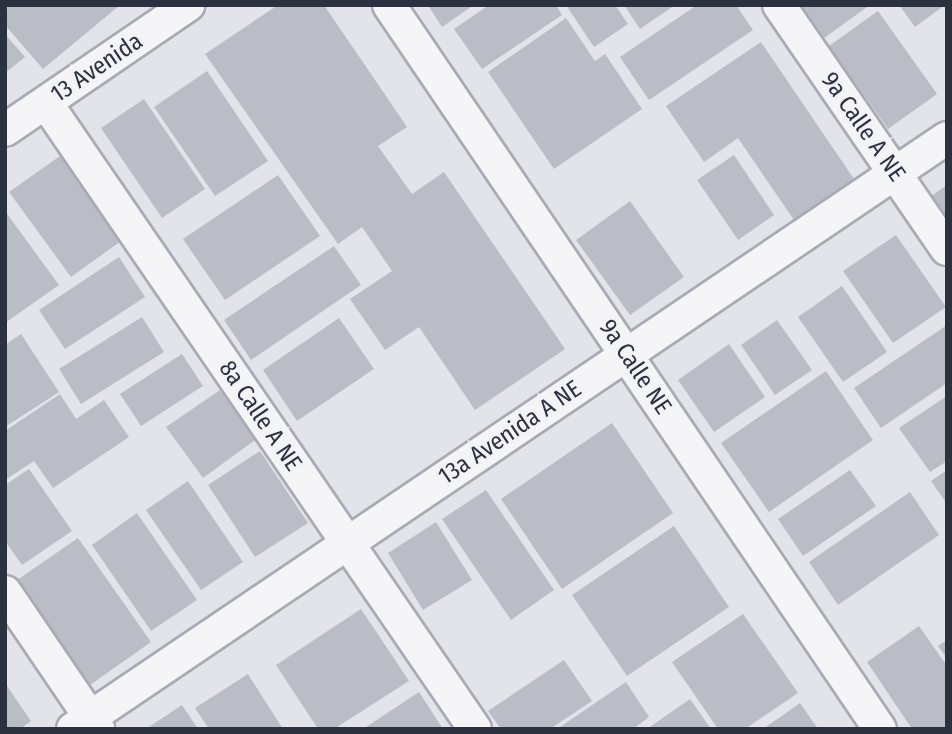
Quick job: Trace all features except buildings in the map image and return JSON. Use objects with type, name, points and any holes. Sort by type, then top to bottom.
[{"type":"street","name":"13 Avenida","points":[[5,130],[188,5]]},
{"type":"street","name":"9a Calle NE","points":[[389,5],[880,729]]},
{"type":"street","name":"9a Calle A NE","points":[[779,5],[947,249]]},
{"type":"street","name":"8a Calle A NE","points":[[46,103],[474,729]]},
{"type":"street","name":"13a Avenida A NE","points":[[87,725],[347,542],[896,175],[947,138]]},
{"type":"street","points":[[5,592],[87,725]]}]
